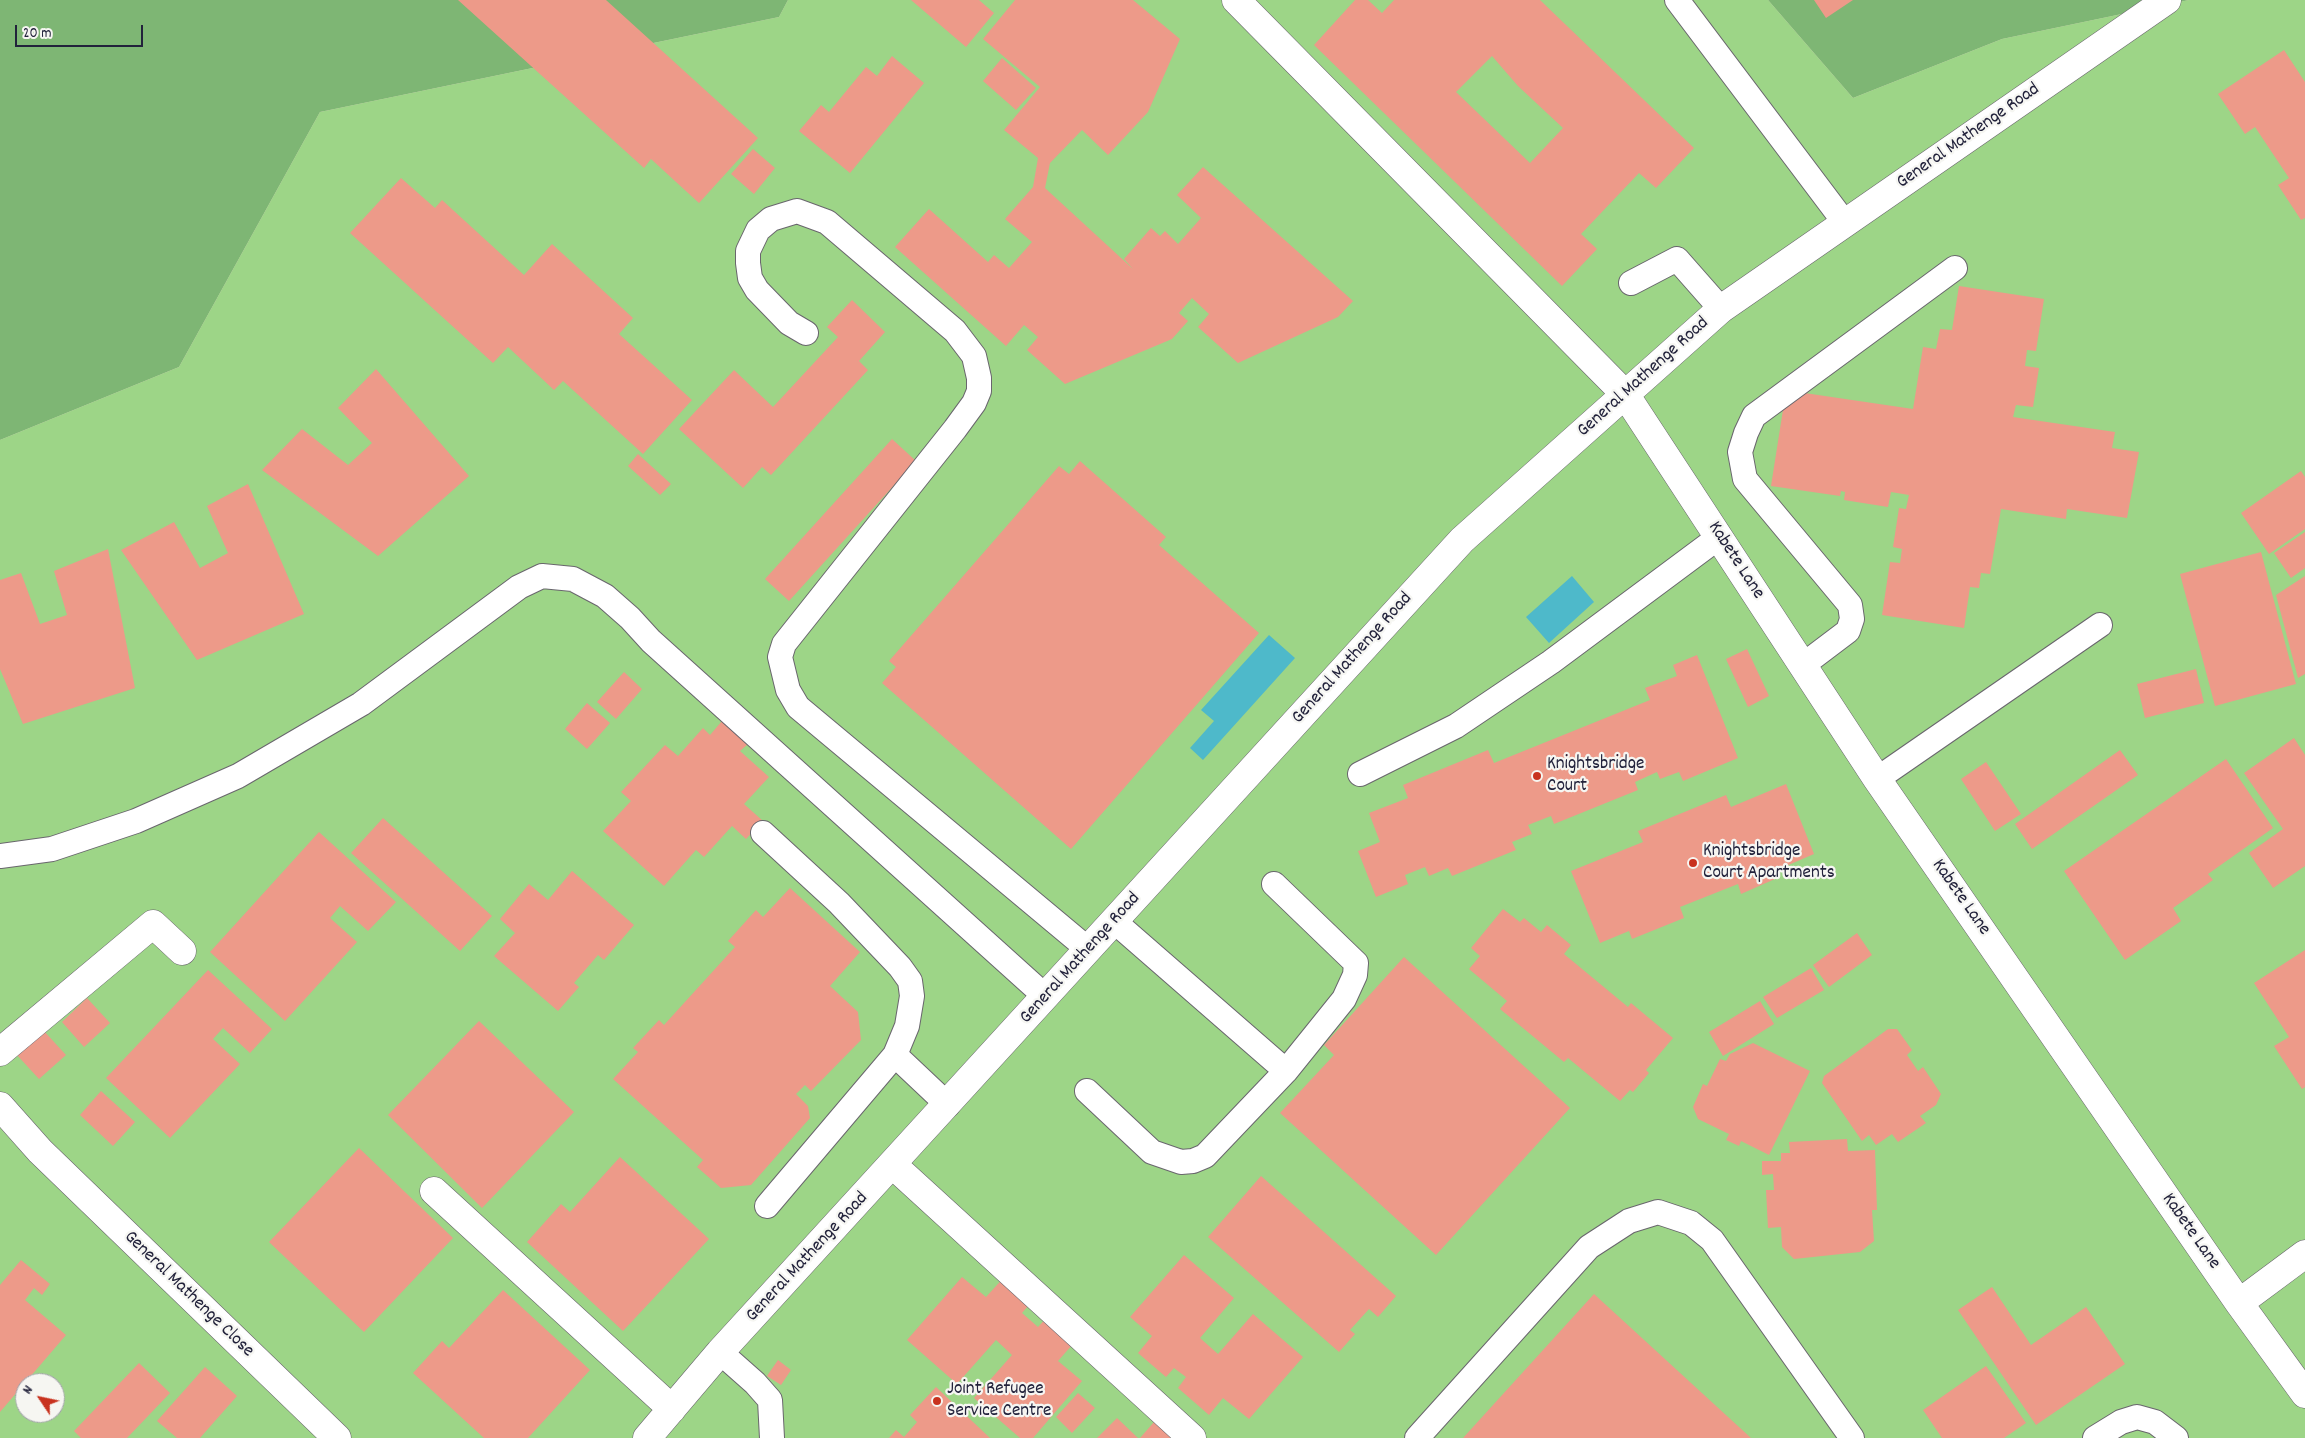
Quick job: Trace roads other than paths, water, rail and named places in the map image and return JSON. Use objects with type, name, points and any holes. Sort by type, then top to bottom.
[{"type":"street","name":"Kabete Lane","points":[[1236,0],[1625,394],[1877,779],[2239,1303],[2305,1394]]},
{"type":"street","name":"General Mathenge Road","points":[[647,1438],[720,1352],[1090,950],[1462,540],[1721,309],[2167,0]]},
{"type":"street","points":[[0,1052],[153,924],[182,951]]},
{"type":"street","name":"General Mathenge Close","points":[[0,1106],[40,1151],[337,1438]]},
{"type":"street","points":[[893,1165],[1192,1438]]},
{"type":"street","points":[[434,1191],[672,1410]]},
{"type":"street","points":[[2239,1303],[2305,1254]]},
{"type":"lane","points":[[1677,0],[1845,223]]},
{"type":"lane","points":[[806,334],[778,314],[757,290],[750,278],[748,263],[748,251],[758,230],[771,219],[797,210],[827,222],[955,332],[974,356],[979,378],[979,391],[974,404],[955,429],[784,644],[780,656],[788,690],[798,707],[1090,950]]},
{"type":"lane","points":[[1631,283],[1677,259],[1721,309]]},
{"type":"lane","points":[[1803,664],[1848,631],[1852,619],[1850,605],[1745,479],[1740,452],[1746,433],[1754,416],[1955,268]]},
{"type":"lane","points":[[1360,774],[1464,721],[1551,662],[1719,537]]},
{"type":"lane","points":[[0,856],[61,846],[136,821],[238,776],[361,704],[519,586],[542,576],[574,579],[605,596],[624,612],[673,661],[1046,997]]},
{"type":"lane","points":[[1877,779],[2100,625]]},
{"type":"lane","points":[[763,833],[838,903],[900,967],[910,981],[912,996],[907,1026],[895,1055],[767,1206]]},
{"type":"lane","points":[[1088,1091],[1152,1152],[1181,1162],[1193,1161],[1205,1156],[1286,1070],[1344,998],[1355,975],[1356,963],[1274,884]]},
{"type":"lane","points":[[1115,922],[1286,1070]]},
{"type":"lane","points":[[895,1055],[948,1105]]},
{"type":"lane","points":[[1416,1438],[1590,1247],[1629,1221],[1658,1212],[1691,1223],[1712,1240],[1852,1438]]},
{"type":"lane","points":[[720,1352],[755,1383],[770,1400],[772,1438]]},
{"type":"lane","points":[[2095,1438],[2121,1422],[2138,1417],[2155,1422],[2176,1438]]},
{"type":"water","points":[[1572,576],[1594,602],[1549,643],[1526,617]]},
{"type":"water","points":[[1269,635],[1295,658],[1203,760],[1190,748],[1214,721],[1201,710]]},
{"type":"place","name":"Knightsbridge Court","points":[[1537,776]]},
{"type":"place","name":"Knightsbridge Court Apartments","points":[[1693,863]]},
{"type":"place","name":"Joint Refugee Service Centre","points":[[937,1401]]}]
